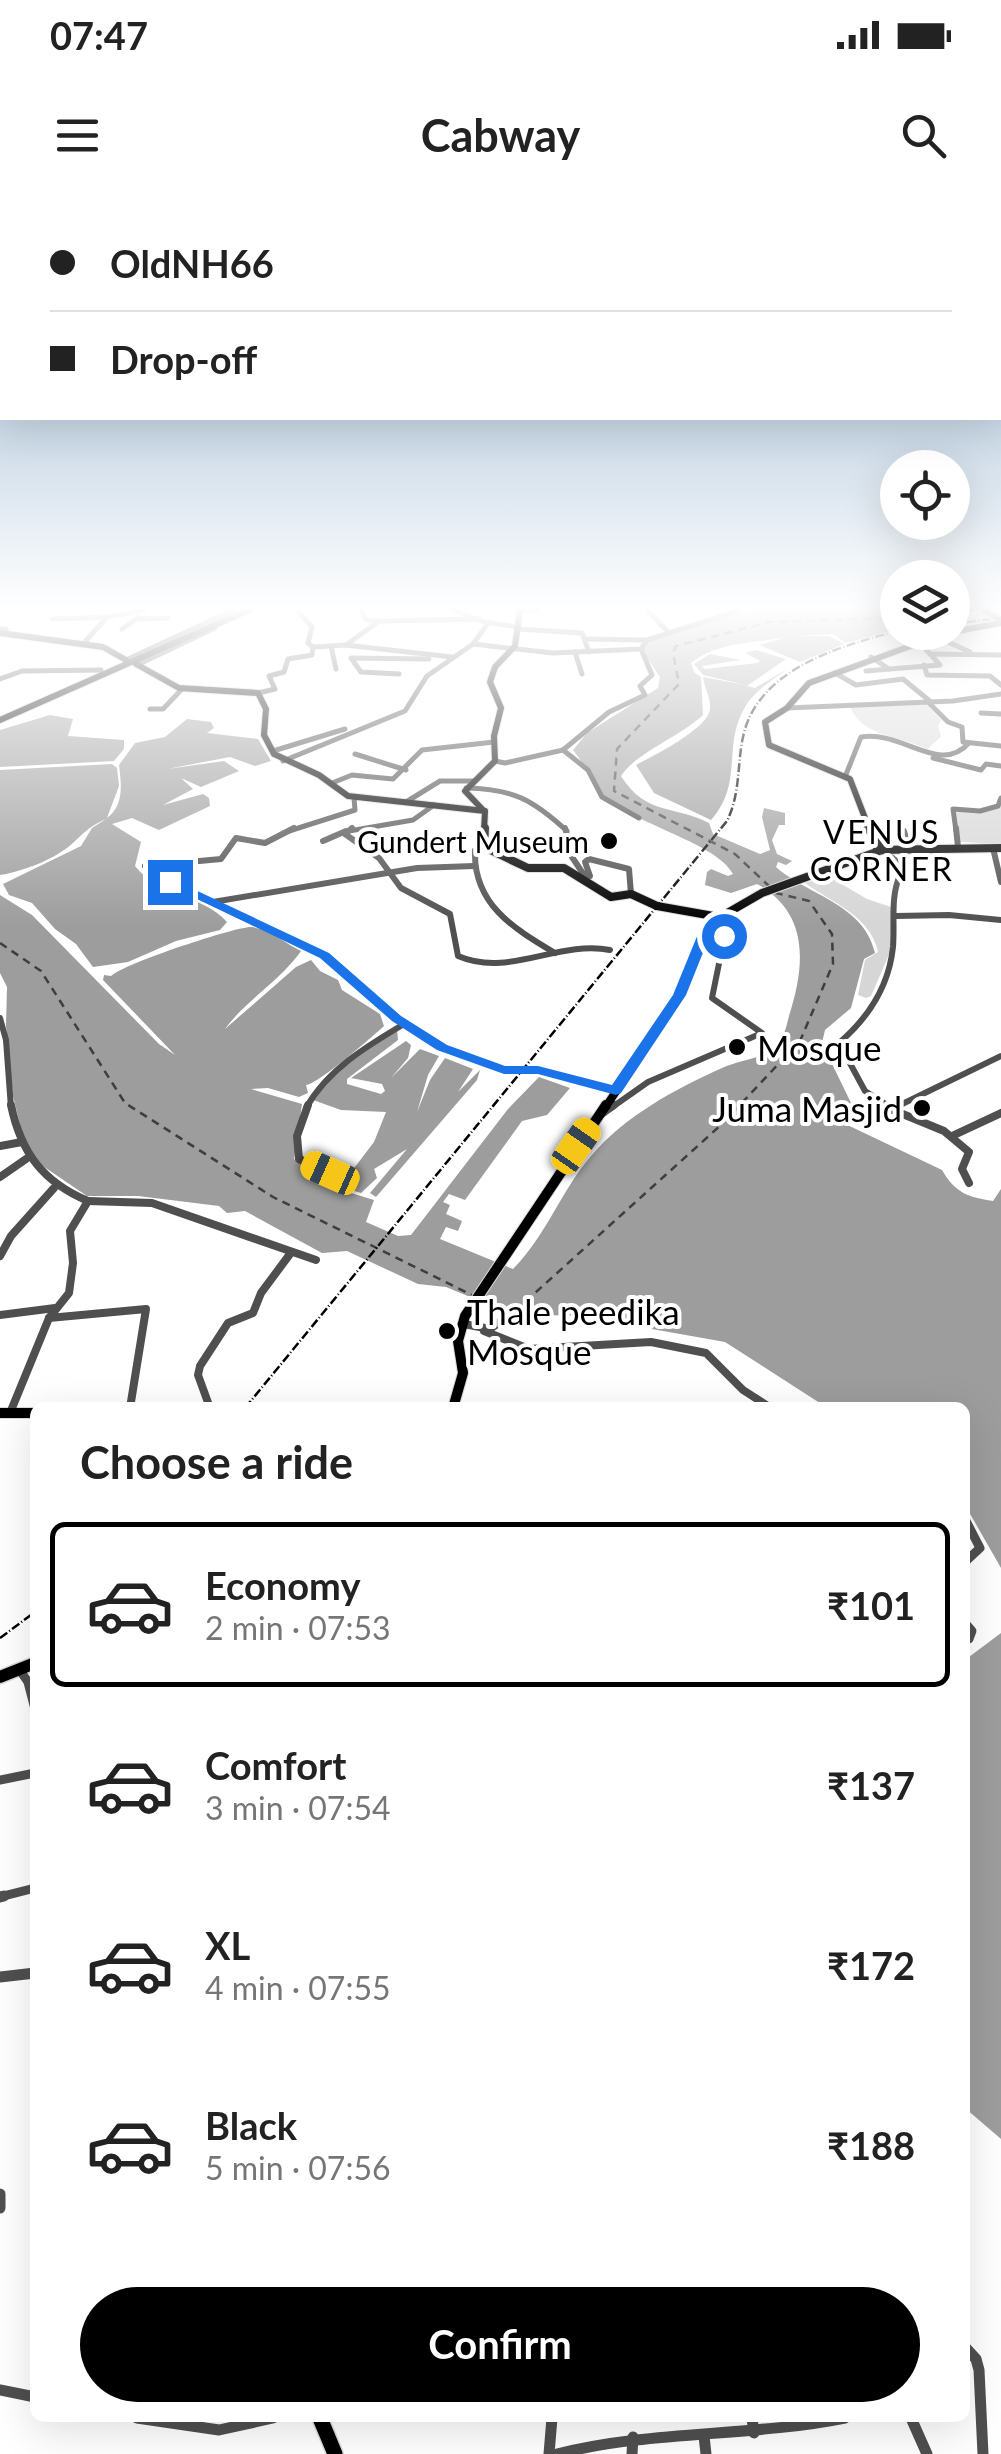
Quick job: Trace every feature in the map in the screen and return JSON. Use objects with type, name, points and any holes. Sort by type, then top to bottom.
[{"type":"main road","points":[[266,715],[264,735],[273,751],[354,798],[438,803],[485,812]]},
{"type":"main road","points":[[485,812],[467,795],[466,788],[495,761],[500,715]]},
{"type":"main road","points":[[774,715],[766,720],[769,745],[846,776],[854,787],[864,822],[882,850]]},
{"type":"main road","points":[[485,812],[478,840],[522,866],[570,867],[611,897],[632,894],[657,906],[719,917]]},
{"type":"main road","points":[[455,1402],[463,1373],[458,1341],[464,1320],[505,1252],[533,1218],[680,995],[704,932],[719,917],[762,893],[858,855],[882,850],[997,848]]},
{"type":"main road","points":[[820,872],[864,860],[882,850]]},
{"type":"main road","points":[[0,1676],[30,1665]]},
{"type":"main road","points":[[322,2422],[335,2454]]},
{"type":"street","points":[[283,760],[395,715]]},
{"type":"street","points":[[495,761],[506,763],[563,750],[605,715]]},
{"type":"street","points":[[942,715],[962,727],[961,740],[1001,746]]},
{"type":"street","points":[[273,751],[345,728]]},
{"type":"street","points":[[846,776],[861,737],[867,735],[883,735],[911,744],[932,757],[982,770],[989,764],[1001,766]]},
{"type":"street","points":[[332,783],[352,775],[393,779],[422,750],[494,742]]},
{"type":"street","points":[[932,757],[961,752],[969,743]]},
{"type":"street","points":[[563,750],[585,766],[602,797],[639,818]]},
{"type":"street","points":[[355,754],[406,770]]},
{"type":"street","points":[[406,802],[440,780],[473,780]]},
{"type":"street","points":[[466,788],[502,788],[527,798],[567,830],[587,876],[588,858],[613,862],[629,870],[632,894]]},
{"type":"street","points":[[354,798],[355,810],[299,825],[265,843],[236,838],[222,860],[145,866],[160,878],[325,956],[404,1024],[442,1048],[504,1070],[538,1070],[616,1090]]},
{"type":"street","points":[[958,847],[953,809],[989,810],[998,806],[1001,798]]},
{"type":"street","points":[[324,841],[334,833],[413,820],[438,803]]},
{"type":"street","points":[[346,831],[392,873],[406,892],[450,914],[458,956],[466,962],[495,965],[586,944],[610,950]]},
{"type":"street","points":[[904,831],[909,849]]},
{"type":"street","points":[[484,847],[473,854],[488,902],[505,923],[555,952]]},
{"type":"street","points":[[997,848],[1000,882]]},
{"type":"street","points":[[882,850],[898,866],[894,950],[866,1020],[840,1044],[850,1071],[865,1092],[888,1108],[952,1136],[970,1152],[962,1169],[968,1182]]},
{"type":"street","points":[[214,902],[392,873],[474,866]]},
{"type":"street","points":[[896,916],[949,915],[1001,920]]},
{"type":"street","points":[[596,1118],[648,1082],[762,1033],[712,998],[726,928],[719,917]]},
{"type":"street","points":[[704,932],[722,944]]},
{"type":"street","points":[[0,1018],[7,1079],[26,1159],[54,1188],[88,1201],[152,1203],[316,1260]]},
{"type":"street","points":[[330,1173],[299,1159],[300,1124],[307,1104],[356,1054],[404,1024]]},
{"type":"street","points":[[888,1108],[917,1099],[1001,1056]]},
{"type":"street","points":[[952,1136],[1001,1113]]},
{"type":"street","points":[[0,1146],[22,1142]]},
{"type":"street","points":[[0,1177],[26,1159]]},
{"type":"street","points":[[0,1256],[11,1236],[54,1188]]},
{"type":"street","points":[[5,1413],[49,1318],[71,1286],[72,1227],[88,1201]]},
{"type":"street","points":[[208,1402],[198,1375],[200,1366],[228,1323],[252,1313],[260,1293],[290,1254]]},
{"type":"street","points":[[0,1315],[57,1308]]},
{"type":"street","points":[[49,1318],[82,1318],[118,1308],[146,1309],[131,1402]]},
{"type":"street","points":[[484,1331],[504,1325],[510,1314]]},
{"type":"street","points":[[464,1320],[528,1350],[651,1342],[706,1353],[743,1390],[761,1402]]},
{"type":"street","points":[[970,1527],[980,1543],[978,1552],[970,1558]]},
{"type":"street","points":[[18,1669],[30,1690]]},
{"type":"street","points":[[0,1780],[30,1773]]},
{"type":"street","points":[[0,1897],[30,1889]]},
{"type":"street","points":[[0,1977],[30,1974]]},
{"type":"street","points":[[0,2194],[0,2208]]},
{"type":"street","points":[[970,2352],[979,2370],[983,2454]]},
{"type":"street","points":[[0,2390],[30,2396]]},
{"type":"street","points":[[156,2422],[210,2433],[261,2422]]},
{"type":"street","points":[[549,2454],[552,2422]]},
{"type":"street","points":[[753,2422],[754,2433]]},
{"type":"street","points":[[557,2454],[633,2437],[754,2433],[821,2422]]},
{"type":"street","points":[[914,2422],[927,2454]]},
{"type":"street","points":[[704,2436],[706,2454]]},
{"type":"street","points":[[632,2454],[633,2437]]},
{"type":"shaded area","points":[[51,715],[73,719],[68,736],[124,740],[124,749],[114,761],[0,767],[0,730]]},
{"type":"shaded area","points":[[615,715],[703,715],[637,760],[621,776],[651,804],[696,817],[709,823],[713,834],[760,854],[770,850],[762,817],[764,808],[785,813],[785,825],[779,825],[772,840],[777,854],[792,861],[786,865],[778,862],[776,867],[848,912],[869,936],[875,953],[864,959],[851,1008],[825,1030],[822,1043],[851,1103],[850,1110],[839,1121],[942,1170],[957,1189],[969,1195],[993,1201],[1001,1189],[1001,1568],[970,1514],[970,1402],[818,1402],[725,1342],[579,1316],[511,1314],[446,1287],[418,1284],[347,1251],[322,1253],[245,1211],[227,1213],[219,1206],[138,1196],[87,1196],[28,1156],[13,1096],[6,1026],[7,987],[0,973],[0,895],[32,915],[159,1044],[175,1055],[103,980],[104,975],[111,976],[206,938],[242,928],[258,928],[301,951],[225,1029],[296,967],[311,960],[320,971],[338,980],[342,990],[380,1014],[384,1026],[306,1085],[308,1093],[299,1097],[268,1088],[251,1089],[302,1104],[294,1159],[338,1189],[374,1200],[366,1222],[398,1236],[411,1235],[508,1109],[539,1077],[570,1088],[547,1115],[522,1121],[465,1200],[449,1194],[443,1202],[450,1205],[446,1214],[462,1221],[458,1231],[446,1227],[440,1239],[513,1269],[535,1242],[580,1170],[619,1128],[686,1085],[761,1056],[779,1043],[798,978],[799,942],[795,925],[774,896],[757,884],[731,893],[705,885],[711,869],[728,876],[733,874],[708,851],[611,801],[595,785],[573,750],[587,733]]},
{"type":"shaded area","points":[[741,715],[727,792],[711,820],[654,793],[636,765],[679,741],[708,716]]},
{"type":"shaded area","points":[[936,715],[941,720],[941,737],[927,749],[873,730],[856,717]]},
{"type":"shaded area","points":[[187,719],[211,722],[214,728],[207,733],[258,739],[271,761],[255,766],[230,757],[167,769],[224,761],[239,771],[201,787],[181,778],[193,789],[163,805],[203,794],[209,798],[210,806],[159,830],[132,818],[112,824],[141,842],[135,866],[145,876],[205,906],[227,922],[220,930],[176,941],[128,962],[93,967],[76,944],[55,929],[32,903],[9,895],[3,884],[81,846],[92,828],[106,819],[92,826],[49,859],[0,875],[0,770],[112,764],[117,768],[119,786],[107,818],[119,800],[121,786],[119,765],[135,743],[165,737]]},
{"type":"shaded area","points":[[1001,804],[1001,844],[960,842],[955,810],[985,811]]},
{"type":"shaded area","points":[[828,876],[867,899],[891,907],[891,950],[871,996],[866,998],[858,995],[865,960],[878,952],[874,939],[859,919],[805,883]]},
{"type":"shaded area","points":[[397,1029],[398,1040],[347,1079],[347,1084],[381,1094],[385,1091],[382,1084],[351,1078],[406,1041],[411,1045],[408,1058],[391,1078],[420,1049],[439,1056],[428,1075],[417,1112],[430,1080],[445,1058],[473,1069],[458,1092],[480,1070],[477,1080],[376,1197],[370,1193],[407,1149],[374,1169],[377,1178],[361,1193],[345,1188],[345,1180],[374,1142],[386,1112],[341,1110],[313,1100],[335,1072]]},
{"type":"shaded area","points":[[1001,1633],[1001,2139],[970,2112],[970,1656]]},
{"type":"ferry route","points":[[649,715],[617,749],[614,791],[735,854],[770,887]]},
{"type":"ferry route","points":[[515,1311],[722,1124],[800,1041],[833,964],[832,934],[809,901],[776,893]]},
{"type":"ferry route","points":[[0,943],[41,971],[125,1103],[273,1197],[472,1295]]},
{"type":"ferry route","points":[[480,1299],[508,1313]]},
{"type":"railway","points":[[250,1402],[727,821],[735,798],[745,729],[752,715]]},
{"type":"railway","points":[[0,1638],[30,1616]]},
{"type":"place","name":"Gundert Museum","points":[[609,841]]},
{"type":"place","name":"Mosque","points":[[737,1047]]},
{"type":"place","name":"Juma Masjid","points":[[922,1108]]},
{"type":"place","name":"Thale peedika Mosque","points":[[447,1331]]},
{"type":"district","name":"VENUS CORNER","points":[[882,850]]},
{"type":"route","points":[[170,882],[325,956],[396,1018],[442,1048],[504,1070],[538,1070],[616,1090],[680,995],[704,932],[722,944],[724,936]]}]
